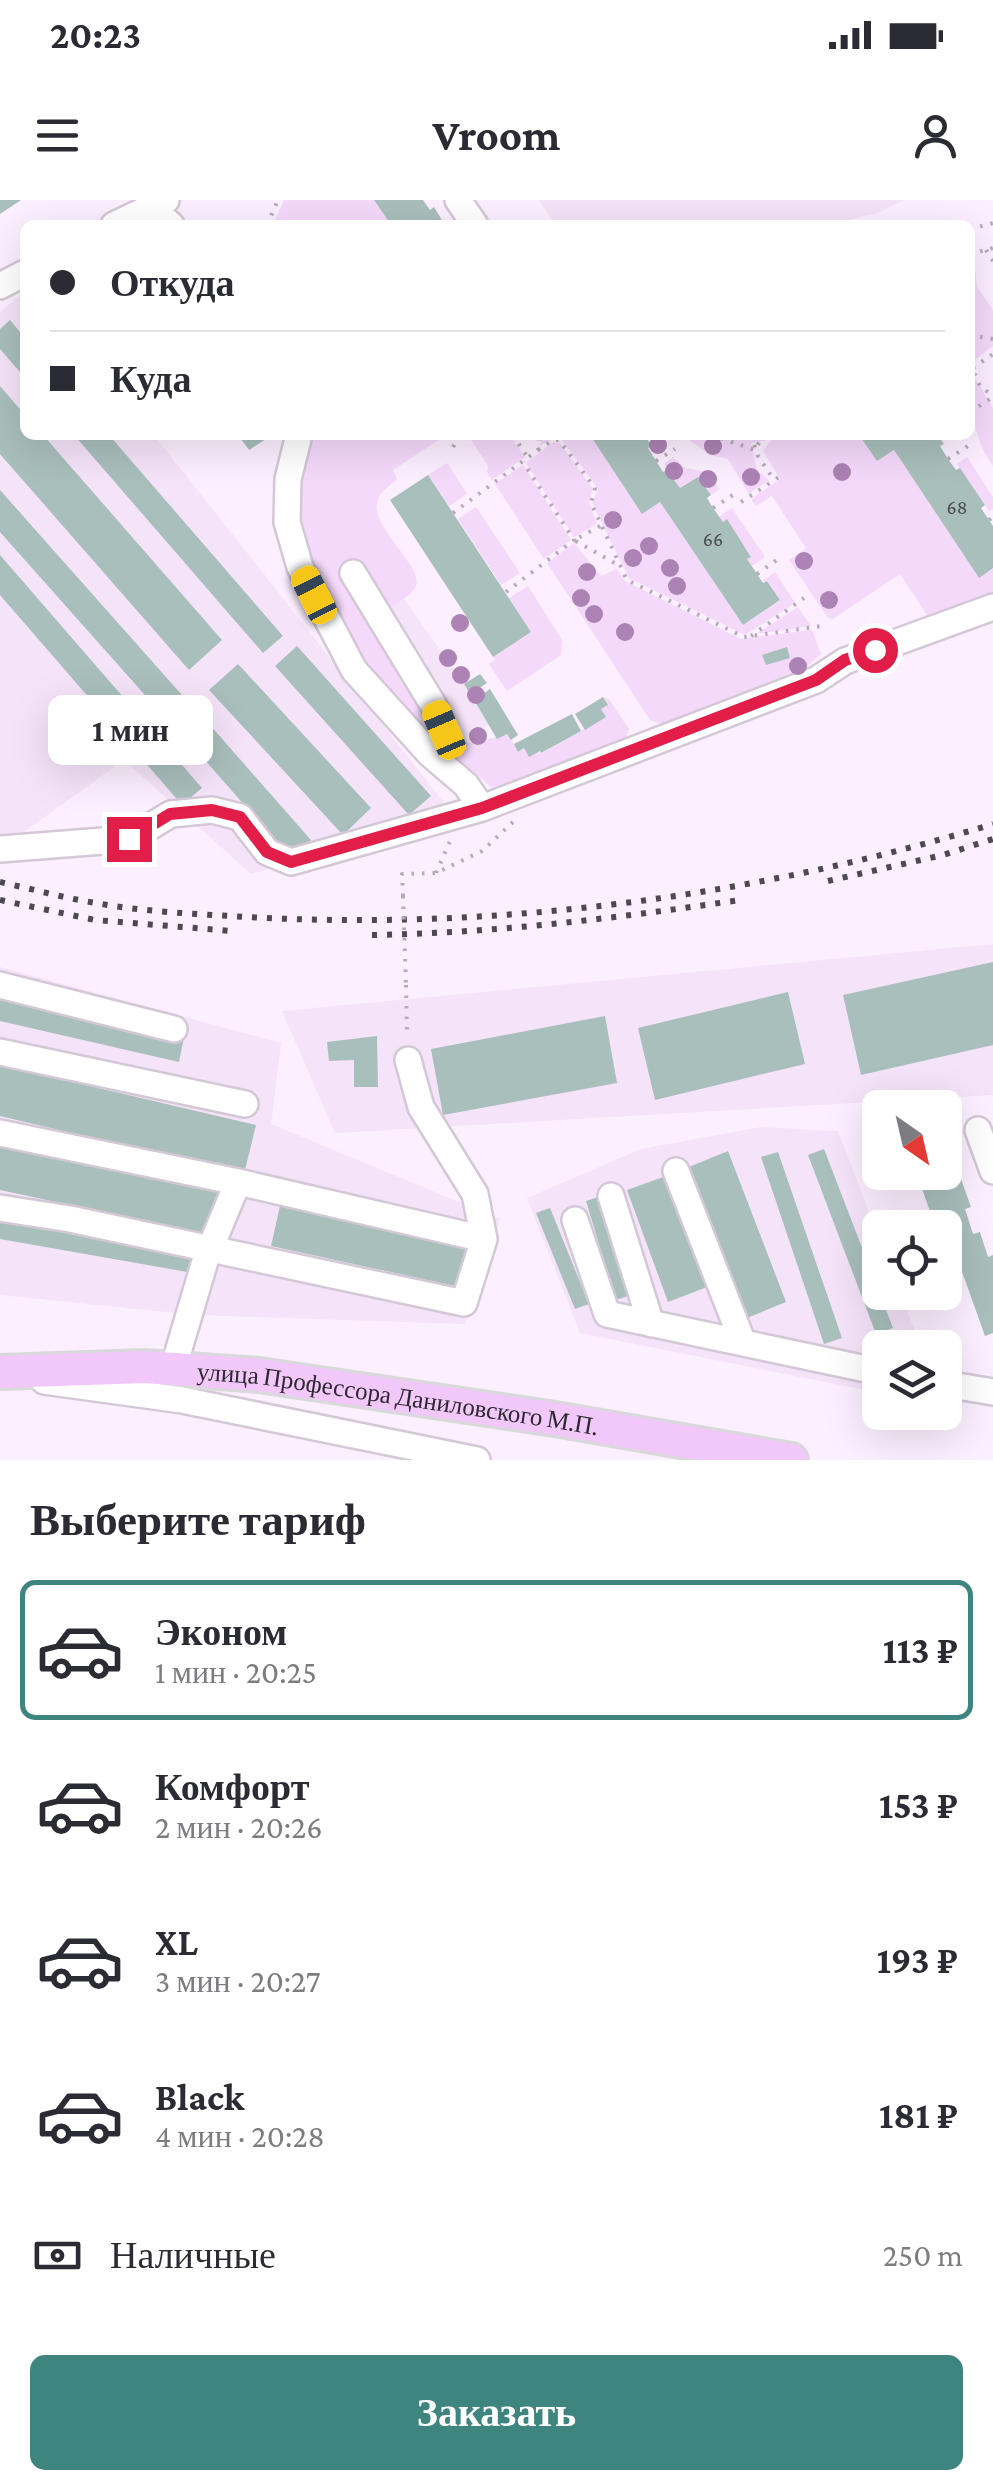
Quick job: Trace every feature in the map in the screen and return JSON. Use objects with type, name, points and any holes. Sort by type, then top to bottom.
[{"type":"main road","name":"улица Профессора Даниловского М.П.","points":[[0,1374],[145,1367],[260,1375],[555,1419],[791,1460]]},
{"type":"street","points":[[124,220],[158,203]]},
{"type":"street","points":[[297,440],[288,479],[286,522],[300,567],[354,670],[430,754],[466,786],[482,808]]},
{"type":"street","points":[[352,573],[439,718],[444,730],[440,744],[430,754]]},
{"type":"street","points":[[0,849],[129,839],[170,814],[212,810],[240,817],[267,852],[291,862],[482,808],[816,680],[845,660],[993,607]]},
{"type":"street","points":[[0,984],[174,1029]]},
{"type":"street","points":[[0,1052],[245,1104]]},
{"type":"street","points":[[0,1208],[70,1219],[464,1303],[484,1239],[475,1194],[421,1107],[408,1060]]},
{"type":"street","points":[[978,1130],[993,1171]]},
{"type":"street","points":[[0,1133],[238,1182],[484,1239]]},
{"type":"street","points":[[676,1170],[743,1343]]},
{"type":"street","points":[[173,1369],[210,1249],[238,1182]]},
{"type":"street","points":[[611,1196],[651,1324]]},
{"type":"street","points":[[575,1220],[607,1314],[862,1368]]},
{"type":"street","points":[[0,1374],[182,1400],[477,1460]]},
{"type":"street","points":[[962,1387],[993,1392]]},
{"type":"path","points":[[990,249],[993,261]]},
{"type":"path","points":[[975,374],[980,386],[993,396]]},
{"type":"path","points":[[453,448],[457,440]]},
{"type":"path","points":[[516,440],[574,540],[618,564]]},
{"type":"path","points":[[538,450],[539,440]]},
{"type":"path","points":[[453,513],[554,440]]},
{"type":"path","points":[[557,440],[595,488],[591,503],[627,580],[744,638],[822,626]]},
{"type":"path","points":[[726,440],[755,450]]},
{"type":"path","points":[[742,502],[776,478],[755,450],[752,440]]},
{"type":"path","points":[[755,450],[760,440]]},
{"type":"path","points":[[948,458],[971,444]]},
{"type":"path","points":[[656,461],[676,449]]},
{"type":"path","points":[[714,508],[736,493]]},
{"type":"path","points":[[506,592],[574,540],[602,526]]},
{"type":"path","points":[[757,574],[778,558]]},
{"type":"path","points":[[750,636],[804,598]]},
{"type":"path","points":[[408,1060],[402,874],[436,873],[482,850],[512,827],[518,810],[482,808]]},
{"type":"path","points":[[436,873],[457,824],[454,817]]},
{"type":"shaded area","points":[[284,200],[374,200],[388,220],[275,220]]},
{"type":"shaded area","points":[[539,200],[904,200],[878,213],[849,220],[553,220]]},
{"type":"shaded area","points":[[975,268],[977,287],[993,310],[993,346],[975,360]]},
{"type":"shaded area","points":[[20,295],[20,440],[158,440],[453,814],[251,874],[124,760],[0,849],[0,313]]},
{"type":"shaded area","points":[[975,378],[993,408],[993,466],[975,423]]},
{"type":"shaded area","points":[[310,440],[438,440],[393,470],[397,479],[380,495],[377,506],[379,519],[416,579],[413,591],[383,612],[393,646],[436,738],[424,733],[384,685],[332,608],[308,550],[301,520],[301,489]]},
{"type":"shaded area","points":[[471,440],[513,440],[525,457],[492,480]]},
{"type":"shaded area","points":[[562,440],[593,440],[642,513],[660,502],[743,625],[780,601],[768,581],[762,581],[775,572],[795,603],[745,635],[629,578],[592,503],[598,489]]},
{"type":"shaded area","points":[[689,440],[767,440],[751,443],[757,470],[769,480],[749,494],[728,459],[710,455]]},
{"type":"shaded area","points":[[771,440],[862,440],[877,461],[894,450],[978,577],[993,568],[993,593],[927,615],[900,574],[833,619],[828,618],[789,560],[806,548],[772,496],[756,506],[751,499],[780,479],[763,451]]},
{"type":"shaded area","points":[[553,442],[560,443],[593,489],[589,502],[597,524],[574,537],[526,463]]},
{"type":"shaded area","points":[[673,457],[685,468],[708,472],[720,489],[711,495],[698,477],[680,488],[664,464]]},
{"type":"shaded area","points":[[967,457],[993,497],[993,509],[989,511],[957,464]]},
{"type":"shaded area","points":[[447,463],[467,494],[449,506],[428,475]]},
{"type":"shaded area","points":[[523,465],[571,540],[544,559],[495,484]]},
{"type":"shaded area","points":[[476,507],[520,573],[501,585],[458,519]]},
{"type":"shaded area","points":[[732,508],[765,557],[752,566],[747,559],[751,556],[727,520],[723,522],[719,517]]},
{"type":"shaded area","points":[[574,543],[601,576],[617,569],[625,581],[741,639],[812,630],[821,654],[801,671],[674,721],[662,724],[650,720],[547,563]]},
{"type":"shaded area","points":[[528,586],[562,640],[561,655],[507,691],[489,664],[495,660],[493,657],[531,632],[509,598]]},
{"type":"shaded area","points":[[403,598],[489,725],[467,736],[383,612]]},
{"type":"shaded area","points":[[798,607],[811,626],[756,634]]},
{"type":"shaded area","points":[[603,697],[609,699],[629,729],[625,740],[504,786],[491,787],[445,747],[449,740],[474,743],[507,734],[518,751],[524,748],[542,753],[605,717],[601,709],[607,705]]},
{"type":"shaded area","points":[[993,944],[993,1095],[962,1097],[962,1090],[862,1090],[862,1103],[335,1133],[282,1011]]},
{"type":"shaded area","points":[[0,967],[281,1043],[271,1124],[500,1219],[465,1324],[196,1315],[0,1295]]},
{"type":"shaded area","points":[[761,1127],[838,1131],[868,1210],[862,1210],[862,1310],[907,1310],[914,1330],[862,1330],[862,1389],[580,1333],[527,1198],[641,1149]]},
{"type":"building","points":[[0,200],[21,200],[0,214]]},
{"type":"building","points":[[374,200],[423,200],[430,210],[434,207],[442,220],[388,220]]},
{"type":"building","points":[[10,320],[20,332],[20,372],[0,349],[0,329]]},
{"type":"building","points":[[0,386],[20,409],[20,440],[47,440],[222,640],[189,670],[0,454]]},
{"type":"building","points":[[78,440],[113,440],[283,636],[263,653]]},
{"type":"building","points":[[242,440],[264,440],[249,450]]},
{"type":"building","points":[[593,440],[648,440],[652,446],[648,448],[663,472],[667,470],[680,488],[698,477],[711,495],[707,498],[713,508],[723,522],[727,519],[763,583],[767,581],[780,600],[743,625],[660,502],[642,514]]},
{"type":"building","points":[[862,440],[941,440],[944,444],[940,446],[948,459],[956,470],[960,468],[985,505],[981,508],[993,526],[993,568],[979,578],[894,450],[877,461]]},
{"type":"building","points":[[428,475],[531,632],[493,657],[390,500]]},
{"type":"building","points":[[0,490],[189,703],[168,721],[0,532]]},
{"type":"building","points":[[0,555],[202,788],[182,805],[0,595]]},
{"type":"building","points":[[297,646],[431,796],[409,815],[275,666]]},
{"type":"building","points":[[787,647],[790,658],[766,665],[762,655]]},
{"type":"building","points":[[238,664],[371,808],[343,835],[209,690]]},
{"type":"building","points":[[480,674],[487,683],[470,694],[464,684]]},
{"type":"building","points":[[490,689],[518,735],[511,740],[507,734],[497,739],[474,700]]},
{"type":"building","points":[[603,697],[608,705],[601,709],[606,717],[585,730],[575,714]]},
{"type":"building","points":[[572,714],[581,731],[529,757],[524,748],[518,752],[514,744]]},
{"type":"building","points":[[202,716],[311,840],[291,858],[182,734]]},
{"type":"building","points":[[993,962],[993,1045],[861,1075],[843,995]]},
{"type":"building","points":[[788,992],[805,1064],[655,1100],[638,1028]]},
{"type":"building","points":[[0,994],[184,1037],[179,1062],[0,1021]]},
{"type":"building","points":[[605,1016],[617,1083],[443,1115],[431,1049]]},
{"type":"building","points":[[377,1036],[378,1087],[354,1087],[354,1060],[329,1061],[327,1042]]},
{"type":"building","points":[[0,1065],[256,1125],[244,1174],[0,1116]]},
{"type":"building","points":[[0,1142],[224,1190],[214,1236],[0,1190]]},
{"type":"building","points":[[824,1149],[862,1248],[862,1297],[808,1155]]},
{"type":"building","points":[[728,1151],[786,1302],[747,1318],[689,1167]]},
{"type":"building","points":[[778,1152],[842,1338],[824,1344],[761,1157]]},
{"type":"building","points":[[666,1176],[707,1287],[668,1302],[627,1190]]},
{"type":"building","points":[[962,1182],[971,1207],[965,1209],[973,1234],[980,1232],[988,1257],[993,1255],[993,1333],[985,1336],[962,1272],[962,1210],[930,1210],[922,1190],[962,1190]]},
{"type":"building","points":[[604,1195],[634,1294],[616,1300],[586,1201]]},
{"type":"building","points":[[280,1206],[468,1246],[455,1286],[271,1246]]},
{"type":"building","points":[[550,1208],[589,1304],[575,1309],[536,1213]]},
{"type":"building","points":[[0,1217],[197,1251],[193,1273],[0,1239]]},
{"type":"building","points":[[867,1310],[886,1310],[893,1328],[874,1330]]},
{"type":"railway","points":[[0,882],[133,909],[247,917],[435,919],[624,903],[718,889],[903,850],[993,824]]},
{"type":"railway","points":[[828,881],[943,855],[993,839]]},
{"type":"railway","points":[[0,900],[95,920],[232,931]]},
{"type":"railway","points":[[372,935],[557,924],[740,900]]},
{"type":"route","points":[[129,839],[170,814],[212,810],[240,817],[267,852],[291,862],[482,808],[816,680],[845,660],[875,650]]}]
